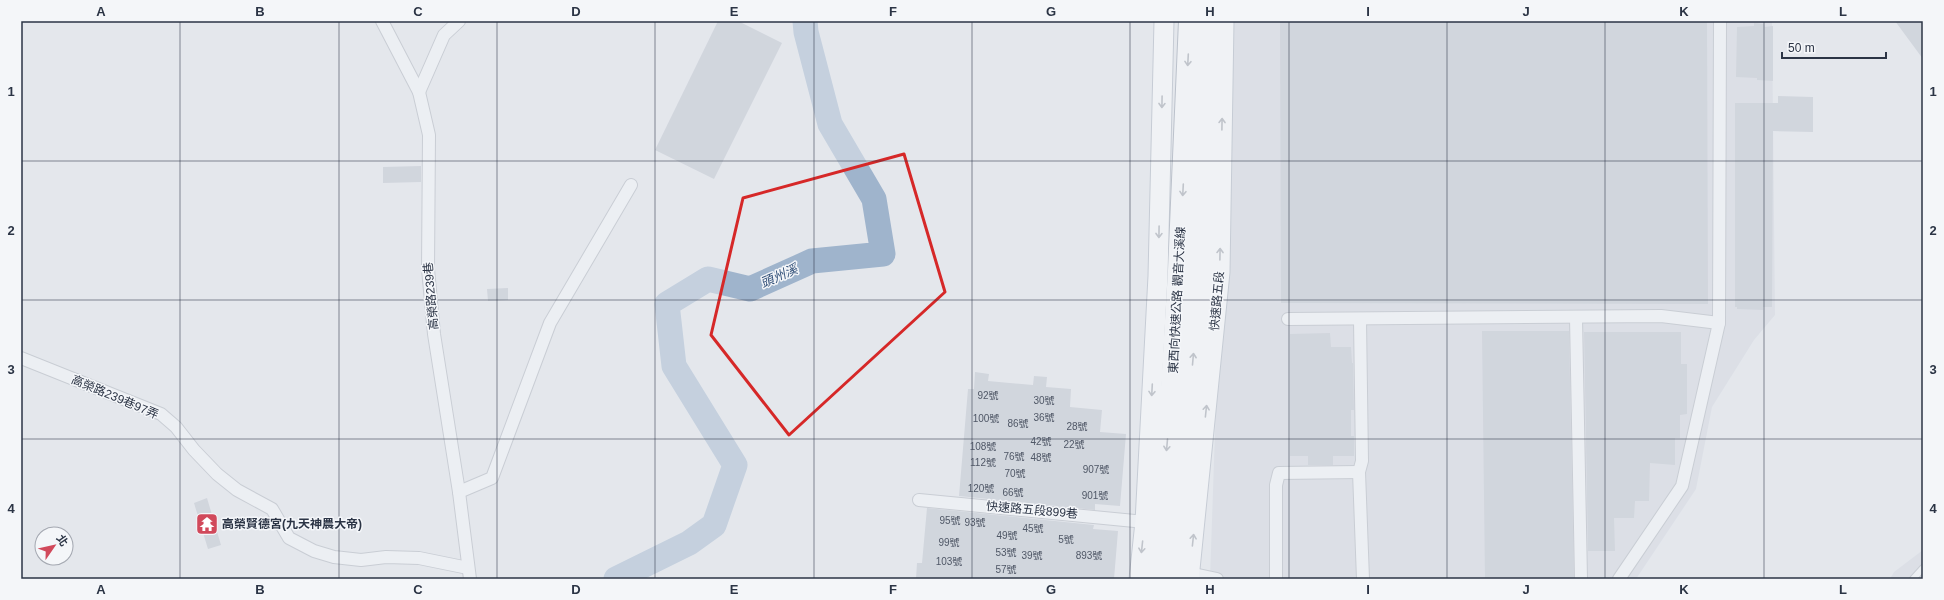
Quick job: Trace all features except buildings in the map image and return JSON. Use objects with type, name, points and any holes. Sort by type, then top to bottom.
[{"type":"highway","name":"東西向快速公路 觀音大溪線","points":[[1156,579],[1171,404],[1177,310],[1190,21]]},
{"type":"highway","name":"東西向快速公路 觀音大溪線","points":[[1184,577],[1200,272],[1208,21]]},
{"type":"main road","points":[[1139,579],[1145,522],[1158,276],[1164,21]]},
{"type":"main road","name":"快速路五段","points":[[1184,577],[1220,272],[1224,21]]},
{"type":"street","name":"高榮路239巷","points":[[382,21],[419,92],[429,135],[428,269],[434,334],[459,492],[469,573]]},
{"type":"street","points":[[419,92],[444,35],[459,21]]},
{"type":"street","points":[[1619,579],[1682,486],[1719,323],[1720,21]]},
{"type":"street","points":[[459,492],[492,478],[550,323],[631,185]]},
{"type":"street","points":[[1288,319],[1360,320],[1661,316],[1719,323]]},
{"type":"street","points":[[1576,318],[1582,579]]},
{"type":"street","points":[[1360,320],[1362,461],[1359,472],[1363,579]]},
{"type":"street","name":"高榮路239巷97弄","points":[[21,358],[161,414],[176,427],[194,450],[217,474],[237,490],[272,510],[290,538],[314,551],[334,557],[361,560],[386,557],[419,558],[469,573]]},
{"type":"street","points":[[1276,579],[1276,485],[1279,473],[1359,472]]},
{"type":"street","name":"快速路五段899巷","points":[[919,500],[1145,522]]},
{"type":"street","points":[[1184,577],[1217,579]]},
{"type":"lane","points":[[1913,579],[1923,568]]},
{"type":"highlighted area","points":[[904,154],[945,292],[789,435],[711,335],[743,198]]},
{"type":"shaded area","points":[[1229,21],[1772,21],[1775,315],[1754,340],[1712,407],[1696,489],[1636,579],[1210,579]]},
{"type":"shaded area","points":[[1923,550],[1923,579],[1890,579],[1894,572]]},
{"type":"waterway","name":"頭州溪","points":[[616,579],[689,543],[714,525],[735,465],[674,366],[667,304],[708,279],[750,289],[812,261],[883,254],[874,199],[830,124],[806,32],[805,21]]},
{"type":"place","name":"高榮賢德宮(九天神農大帝)","points":[[207,524]]}]
